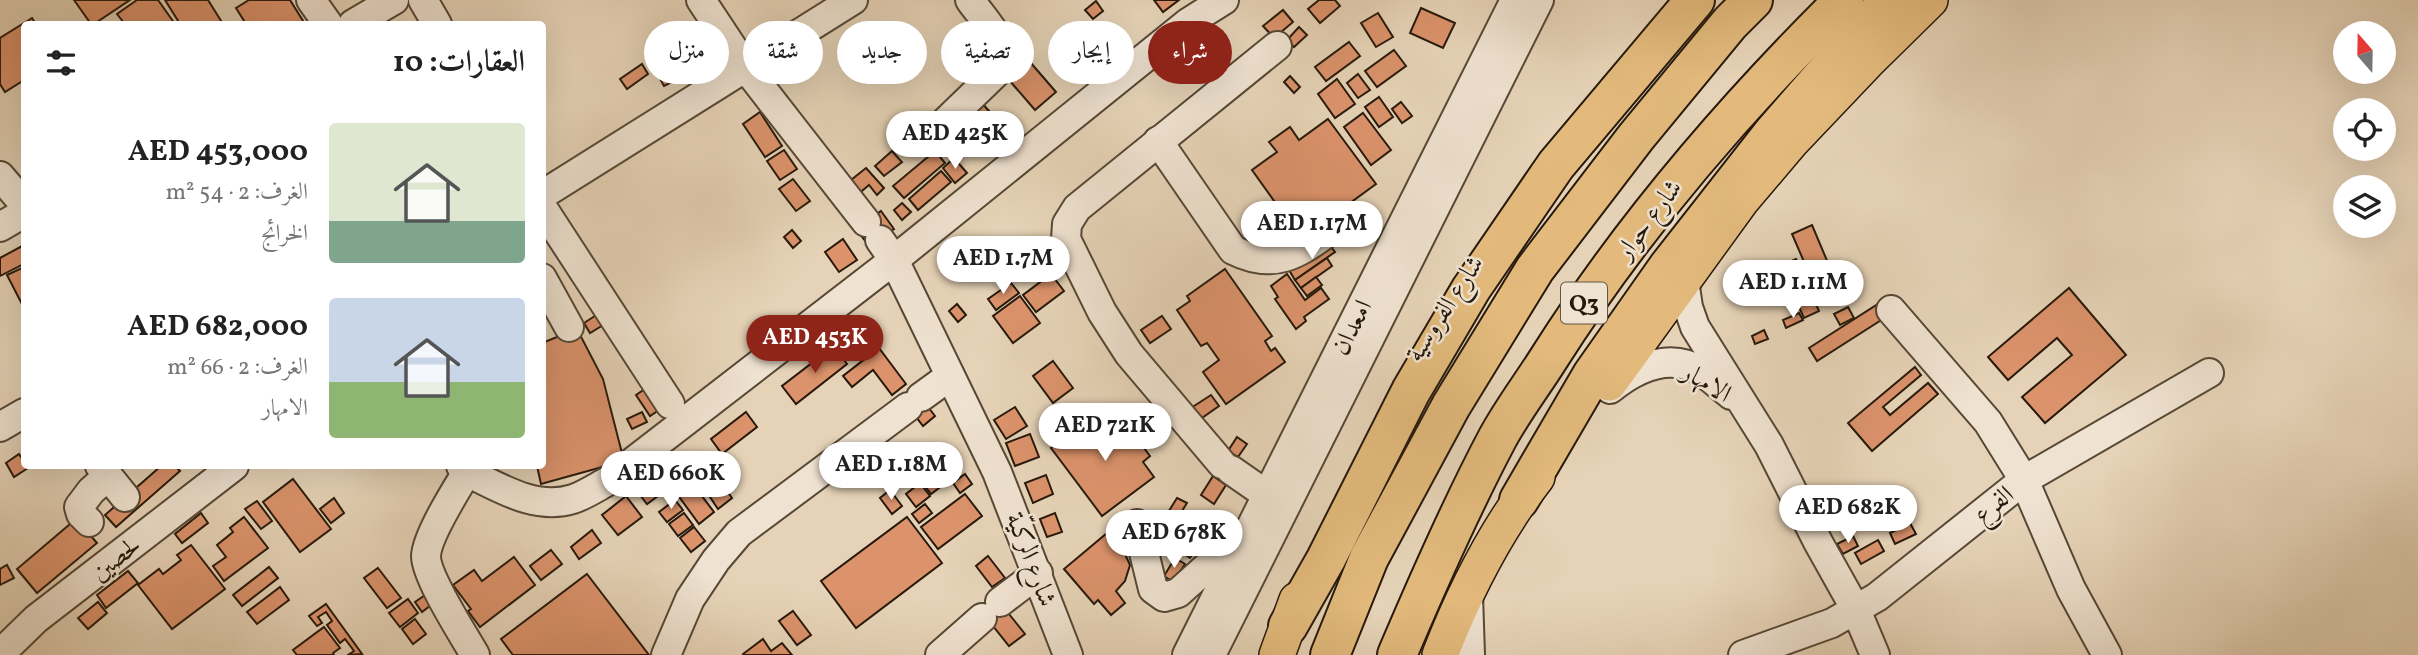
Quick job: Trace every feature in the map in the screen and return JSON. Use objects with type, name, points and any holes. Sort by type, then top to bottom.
[{"type":"highway","points":[[1282,640],[1411,391],[1471,289],[1556,165],[1695,0]]},
{"type":"highway","name":"Q3","points":[[1330,655],[1369,558],[1451,406],[1535,269],[1636,137],[1730,23],[1753,0]]},
{"type":"highway","name":"شارع حوار","points":[[1397,655],[1424,590],[1498,437],[1586,300],[1684,172],[1781,63],[1844,0]]},
{"type":"highway","points":[[1519,500],[1592,375],[1668,267],[1773,134],[1889,0]]},
{"type":"main road","name":"شارع الفروسية","points":[[1282,640],[1320,540],[1348,478],[1404,369],[1455,287],[1570,121],[1676,0]]},
{"type":"main road","points":[[1440,655],[1468,593],[1519,500],[1597,400],[1741,201],[1791,142],[1930,0]]},
{"type":"street","points":[[311,0],[326,21]]},
{"type":"street","points":[[358,21],[394,0]]},
{"type":"street","points":[[423,0],[435,21]]},
{"type":"street","name":"شارع الركيّة","points":[[701,0],[743,63]]},
{"type":"street","points":[[820,21],[853,0]]},
{"type":"street","points":[[938,129],[1002,67],[1004,58],[999,42],[970,0]]},
{"type":"street","points":[[475,655],[434,582],[426,556],[437,525],[464,469],[525,499],[548,502],[572,499],[608,481],[880,241],[1224,0]]},
{"type":"street","name":"امعدان","points":[[1187,655],[1515,0]]},
{"type":"street","name":"امعدان","points":[[1211,655],[1539,0]]},
{"type":"street","points":[[1268,495],[1227,467],[1129,354],[1102,312],[1066,239],[1067,224],[1077,208],[1277,46]]},
{"type":"street","points":[[546,193],[743,70]]},
{"type":"street","name":"شارع الركيّة","points":[[758,84],[880,241],[997,472],[1068,655]]},
{"type":"street","points":[[1158,141],[1233,250],[1245,256],[1256,260],[1292,256],[1347,219]]},
{"type":"street","points":[[0,176],[21,200]]},
{"type":"street","points":[[546,213],[670,404]]},
{"type":"street","points":[[0,227],[21,215]]},
{"type":"street","name":"الامهار","points":[[1684,280],[1688,307],[1695,327],[1769,444],[1856,610],[1875,655]]},
{"type":"street","points":[[546,285],[569,327]]},
{"type":"street","points":[[1891,310],[1988,422],[2024,480],[2071,589],[2107,655]]},
{"type":"street","name":"الامهار","points":[[1597,400],[1627,375],[1653,364],[1673,362],[1701,371],[1745,405]]},
{"type":"street","name":"الفرع","points":[[1743,655],[1832,623],[1856,610],[1877,597],[2024,480],[2209,373]]},
{"type":"street","points":[[666,655],[690,599],[716,559],[739,533],[950,376]]},
{"type":"street","points":[[0,427],[21,415]]},
{"type":"street","name":"لحصين","points":[[3,645],[36,619],[124,496],[223,469]]},
{"type":"street","points":[[89,522],[81,514],[79,506],[91,491],[124,496]]},
{"type":"street","points":[[1137,524],[1153,589],[1164,597],[1178,593],[1208,567],[1230,570]]},
{"type":"street","points":[[940,655],[1038,573]]},
{"type":"street","points":[[1468,593],[1470,655]]},
{"type":"building","points":[[74,0],[130,0],[98,21],[89,21]]},
{"type":"building","points":[[137,0],[158,0],[173,21],[123,21],[117,14]]},
{"type":"building","points":[[165,0],[208,0],[221,21],[178,21]]},
{"type":"building","points":[[249,0],[290,0],[303,21],[244,21],[236,8]]},
{"type":"building","points":[[1154,0],[1179,0],[1163,12]]},
{"type":"building","points":[[1319,0],[1335,0],[1340,6],[1320,23],[1308,9]]},
{"type":"building","points":[[1096,1],[1103,11],[1093,19],[1085,10]]},
{"type":"building","points":[[1421,8],[1455,23],[1443,48],[1410,33]]},
{"type":"building","points":[[1283,10],[1293,22],[1274,38],[1263,26]]},
{"type":"building","points":[[1378,13],[1393,37],[1376,47],[1361,23]]},
{"type":"building","points":[[21,25],[21,82],[5,92],[0,84],[0,38]]},
{"type":"building","points":[[1299,27],[1307,35],[1294,47],[1287,40]]},
{"type":"building","points":[[1349,42],[1360,56],[1326,81],[1315,67]]},
{"type":"building","points":[[1394,50],[1406,66],[1377,87],[1365,71]]},
{"type":"building","points":[[642,64],[644,67],[644,77],[627,89],[620,79]]},
{"type":"building","points":[[1034,67],[1056,92],[1035,110],[1012,84],[1034,84]]},
{"type":"building","points":[[1358,74],[1370,90],[1358,98],[1347,83]]},
{"type":"building","points":[[1290,76],[1300,87],[1294,93],[1284,82]]},
{"type":"building","points":[[1337,79],[1355,104],[1335,118],[1318,94]]},
{"type":"building","points":[[1379,97],[1393,117],[1379,127],[1365,107]]},
{"type":"building","points":[[1401,102],[1412,116],[1402,123],[1392,109]]},
{"type":"building","points":[[982,103],[1002,126],[970,153],[950,130]]},
{"type":"building","points":[[760,112],[782,146],[765,157],[743,124]]},
{"type":"building","points":[[1363,113],[1391,150],[1371,165],[1344,127]]},
{"type":"building","points":[[1328,119],[1376,184],[1283,252],[1270,234],[1276,230],[1265,214],[1277,205],[1252,170],[1277,152],[1269,142],[1290,127],[1299,140]]},
{"type":"building","points":[[923,126],[938,143],[927,153],[912,135]]},
{"type":"building","points":[[784,150],[797,169],[780,180],[767,161]]},
{"type":"building","points":[[892,151],[902,162],[884,176],[875,166]]},
{"type":"building","points":[[935,151],[945,163],[904,198],[893,186]]},
{"type":"building","points":[[954,158],[967,173],[955,183],[943,168]]},
{"type":"building","points":[[866,168],[884,188],[877,195],[869,185],[856,196],[846,184]]},
{"type":"building","points":[[941,171],[951,182],[918,210],[909,199]]},
{"type":"building","points":[[793,179],[810,201],[796,211],[779,189]]},
{"type":"building","points":[[902,203],[911,212],[902,220],[894,210]]},
{"type":"building","points":[[881,211],[894,229],[870,247],[856,229]]},
{"type":"building","points":[[1812,225],[1828,263],[1808,271],[1792,234]]},
{"type":"building","points":[[792,230],[801,241],[793,248],[784,237]]},
{"type":"building","points":[[843,239],[857,260],[839,272],[825,252]]},
{"type":"building","points":[[1328,243],[1335,252],[1295,280],[1289,270]]},
{"type":"building","points":[[997,246],[1004,254],[980,272],[973,264]]},
{"type":"building","points":[[21,247],[21,266],[0,276],[0,258]]},
{"type":"building","points":[[1327,258],[1332,266],[1301,288],[1295,280]]},
{"type":"building","points":[[1796,259],[1819,311],[1804,318],[1780,266]]},
{"type":"building","points":[[21,268],[21,302],[7,275]]},
{"type":"building","points":[[1225,269],[1272,336],[1265,341],[1271,351],[1275,348],[1285,362],[1226,404],[1203,372],[1219,360],[1207,343],[1201,346],[1177,310],[1190,301],[1187,296]]},
{"type":"building","points":[[1051,274],[1064,291],[1036,312],[1023,295]]},
{"type":"building","points":[[1287,274],[1305,300],[1321,288],[1329,299],[1304,317],[1306,321],[1296,329],[1275,299],[1278,297],[1271,286]]},
{"type":"building","points":[[1316,277],[1322,285],[1307,296],[1301,288]]},
{"type":"building","points":[[1011,283],[1019,293],[996,310],[988,299]]},
{"type":"building","points":[[2069,288],[2126,355],[2045,423],[2022,397],[2072,355],[2057,338],[2008,380],[1988,357]]},
{"type":"building","points":[[1020,296],[1040,323],[1013,343],[993,316]]},
{"type":"building","points":[[957,304],[966,315],[958,322],[949,311]]},
{"type":"building","points":[[1878,304],[1886,317],[1817,361],[1809,348]]},
{"type":"building","points":[[1848,307],[1854,318],[1840,325],[1834,314]]},
{"type":"building","points":[[601,312],[608,322],[590,333],[584,323]]},
{"type":"building","points":[[1799,313],[1803,320],[1786,328],[1783,320]]},
{"type":"building","points":[[1162,316],[1171,329],[1150,343],[1141,330]]},
{"type":"building","points":[[577,329],[603,379],[624,461],[541,484],[538,469],[546,469],[546,341]]},
{"type":"building","points":[[1764,330],[1768,339],[1755,344],[1752,336]]},
{"type":"building","points":[[834,346],[847,364],[796,404],[782,386]]},
{"type":"building","points":[[879,348],[906,384],[892,395],[873,370],[852,387],[843,376]]},
{"type":"building","points":[[1053,361],[1073,388],[1053,403],[1033,376]]},
{"type":"building","points":[[1915,367],[1921,375],[1883,407],[1890,415],[1928,383],[1938,394],[1872,451],[1848,423]]},
{"type":"building","points":[[648,387],[662,408],[650,416],[636,395]]},
{"type":"building","points":[[1211,395],[1219,406],[1199,420],[1191,408]]},
{"type":"building","points":[[925,403],[935,416],[923,426],[913,413]]},
{"type":"building","points":[[1015,407],[1027,426],[1006,439],[994,420]]},
{"type":"building","points":[[642,412],[647,422],[632,429],[627,419]]},
{"type":"building","points":[[746,412],[757,427],[722,454],[711,439]]},
{"type":"building","points":[[1110,419],[1117,429],[1125,423],[1150,456],[1143,462],[1154,477],[1102,516],[1051,448],[1086,422],[1094,432]]},
{"type":"building","points":[[1030,434],[1039,457],[1015,466],[1006,443]]},
{"type":"building","points":[[1237,437],[1247,444],[1238,457],[1228,451]]},
{"type":"building","points":[[19,454],[21,469],[26,469],[14,477],[6,463]]},
{"type":"building","points":[[680,456],[691,471],[679,480],[668,466]]},
{"type":"building","points":[[947,462],[955,473],[945,482],[936,470]]},
{"type":"building","points":[[720,463],[731,476],[706,495],[696,482]]},
{"type":"building","points":[[666,468],[678,483],[666,492],[654,477]]},
{"type":"building","points":[[158,469],[180,471],[116,527],[105,515]]},
{"type":"building","points":[[933,471],[943,485],[931,494],[921,481]]},
{"type":"building","points":[[965,474],[972,484],[960,493],[953,483]]},
{"type":"building","points":[[1046,475],[1053,494],[1033,503],[1025,483]]},
{"type":"building","points":[[1213,476],[1226,485],[1214,504],[1201,495]]},
{"type":"building","points":[[293,479],[331,529],[300,552],[263,502]]},
{"type":"building","points":[[652,479],[662,493],[647,504],[637,491]]},
{"type":"building","points":[[692,483],[714,512],[699,524],[677,494]]},
{"type":"building","points":[[920,483],[930,496],[916,507],[906,494]]},
{"type":"building","points":[[724,487],[732,498],[718,509],[710,497]]},
{"type":"building","points":[[890,490],[902,506],[892,514],[880,498]]},
{"type":"building","points":[[965,494],[982,516],[938,549],[921,527]]},
{"type":"building","points":[[626,496],[642,517],[618,535],[602,515]]},
{"type":"building","points":[[334,498],[344,513],[331,523],[320,509]]},
{"type":"building","points":[[1177,498],[1187,503],[1177,519],[1167,514]]},
{"type":"building","points":[[675,500],[683,510],[667,522],[659,512]]},
{"type":"building","points":[[257,501],[272,521],[261,529],[245,509]]},
{"type":"building","points":[[925,504],[932,513],[919,523],[912,514]]},
{"type":"building","points":[[201,513],[208,523],[182,543],[175,534]]},
{"type":"building","points":[[684,513],[693,525],[678,536],[669,524]]},
{"type":"building","points":[[1055,513],[1062,532],[1047,537],[1040,519]]},
{"type":"building","points":[[1202,513],[1214,521],[1190,558],[1182,553],[1179,557],[1167,549],[1189,516],[1196,521]]},
{"type":"building","points":[[244,517],[268,548],[224,581],[213,566],[226,557],[217,545],[233,532],[230,528]]},
{"type":"building","points":[[907,517],[942,563],[856,628],[821,581]]},
{"type":"building","points":[[76,519],[97,543],[37,593],[17,569]]},
{"type":"building","points":[[1119,523],[1130,537],[1121,545],[1130,565],[1125,581],[1116,591],[1125,603],[1111,615],[1098,600],[1094,604],[1064,569]]},
{"type":"building","points":[[1910,523],[1916,534],[1895,544],[1890,533]]},
{"type":"building","points":[[694,527],[705,541],[691,552],[680,538]]},
{"type":"building","points":[[592,530],[601,543],[579,559],[571,547]]},
{"type":"building","points":[[1853,536],[1858,546],[1843,554],[1837,544]]},
{"type":"building","points":[[1878,540],[1884,551],[1861,564],[1855,553]]},
{"type":"building","points":[[191,545],[225,589],[172,629],[138,585],[159,569],[163,574],[181,560],[177,555]]},
{"type":"building","points":[[551,550],[562,564],[541,580],[530,566]]},
{"type":"building","points":[[988,556],[1005,578],[992,587],[976,566]]},
{"type":"building","points":[[514,557],[535,585],[480,627],[468,611],[471,609],[453,585],[474,570],[482,581]]},
{"type":"building","points":[[1175,558],[1185,564],[1173,582],[1164,576]]},
{"type":"building","points":[[7,565],[14,578],[0,585],[0,569]]},
{"type":"building","points":[[269,567],[278,578],[242,606],[233,595]]},
{"type":"building","points":[[378,568],[401,598],[387,608],[364,578]]},
{"type":"building","points":[[128,571],[138,583],[106,608],[97,595]]},
{"type":"building","points":[[587,574],[649,655],[513,655],[501,639]]},
{"type":"building","points":[[280,587],[289,600],[257,624],[247,612]]},
{"type":"building","points":[[428,593],[435,602],[422,612],[415,602]]},
{"type":"building","points":[[408,599],[418,613],[400,627],[389,613]]},
{"type":"building","points":[[98,602],[107,613],[88,629],[78,618]]},
{"type":"building","points":[[326,604],[362,654],[348,655],[354,651],[345,639],[340,643],[327,625],[332,621],[326,612],[318,617],[322,623],[317,626],[309,616]]},
{"type":"building","points":[[1005,609],[1025,634],[1009,646],[989,621]]},
{"type":"building","points":[[793,611],[811,635],[797,645],[779,621]]},
{"type":"building","points":[[415,619],[426,634],[413,644],[402,629]]},
{"type":"building","points":[[324,627],[340,648],[334,655],[297,655],[293,650]]},
{"type":"building","points":[[763,639],[771,651],[782,643],[792,655],[743,654]]}]
